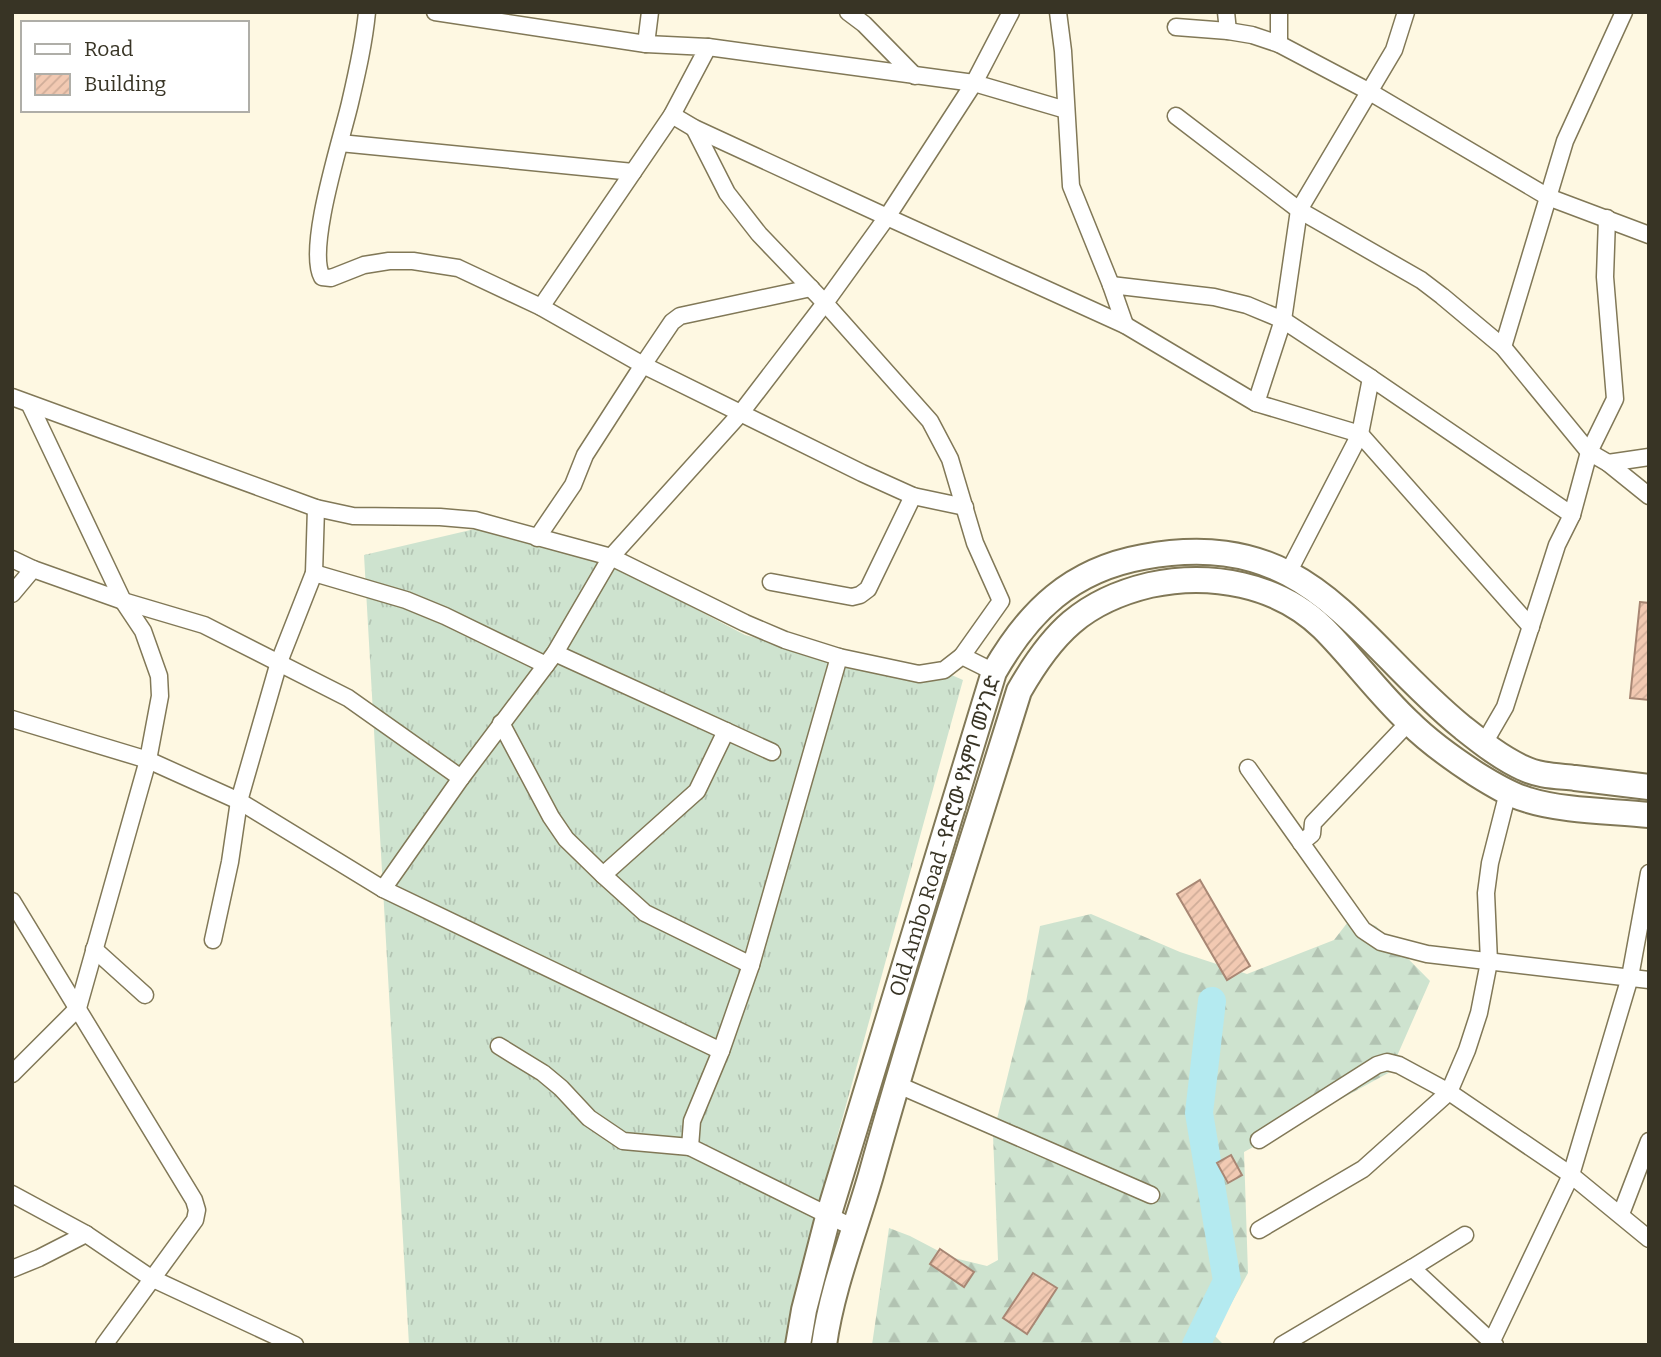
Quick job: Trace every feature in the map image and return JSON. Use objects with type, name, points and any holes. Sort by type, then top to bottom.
[{"type":"main road","name":"Old Ambo Road -የድሮው የአምቦ መንገድ","points":[[798,1345],[804,1310],[828,1217],[994,672],[1013,639],[1032,617],[1077,581],[1128,560],[1163,553],[1221,554],[1248,558],[1309,584],[1339,608],[1430,701],[1483,745],[1532,772],[1649,787]]},
{"type":"main road","points":[[1189,553],[1191,581]]},
{"type":"main road","name":"Old Ambo Road -የድሮው የአምቦ መንገድ","points":[[824,1345],[831,1307],[856,1229],[896,1084],[1019,691],[1039,656],[1062,630],[1080,615],[1127,591],[1166,582],[1221,581],[1248,586],[1276,596],[1299,609],[1321,627],[1409,722],[1475,773],[1508,792],[1544,804],[1649,815]]},
{"type":"street","points":[[367,12],[362,51],[321,225],[318,269],[322,277],[331,278],[364,265],[389,261],[442,264],[458,268],[541,307],[643,365],[740,414],[913,496],[965,507]]},
{"type":"street","points":[[435,12],[646,44],[708,47],[974,83],[1066,110]]},
{"type":"street","points":[[646,44],[650,12]]},
{"type":"street","points":[[848,12],[864,24],[915,76]]},
{"type":"street","points":[[383,889],[461,778],[550,659],[611,557],[740,414],[887,217],[974,83],[1011,12]]},
{"type":"street","points":[[1058,12],[1071,186],[1125,325]]},
{"type":"street","points":[[1226,12],[1228,31]]},
{"type":"street","points":[[1279,12],[1279,44]]},
{"type":"street","points":[[1256,403],[1283,320],[1299,210],[1394,50],[1406,12]]},
{"type":"street","points":[[1503,347],[1565,141],[1623,12]]},
{"type":"street","points":[[1176,27],[1228,31],[1279,44],[1370,92],[1548,197],[1647,232]]},
{"type":"street","points":[[541,307],[672,115],[708,47]]},
{"type":"street","points":[[672,115],[694,128],[1125,325],[1256,403],[1360,434],[1531,626]]},
{"type":"street","points":[[1176,116],[1299,210],[1421,280],[1503,347],[1589,452],[1608,463],[1649,496]]},
{"type":"street","points":[[12,397],[316,508],[353,516],[475,520],[611,557],[785,640],[839,657],[919,674],[944,670],[962,656],[1001,601],[975,543],[950,459],[930,422],[825,303],[759,234],[727,193],[694,128]]},
{"type":"street","points":[[340,144],[633,172]]},
{"type":"street","points":[[1483,745],[1505,707],[1558,545],[1572,515],[1589,452],[1615,399],[1605,276],[1607,218]]},
{"type":"street","points":[[1111,285],[1214,297],[1247,305],[1283,320],[1572,515]]},
{"type":"street","points":[[537,538],[573,485],[585,455],[672,322],[680,316],[811,288]]},
{"type":"street","points":[[1288,573],[1360,434],[1371,378]]},
{"type":"street","points":[[16,1064],[78,1008],[148,760],[160,696],[159,676],[143,631],[123,601],[30,405]]},
{"type":"street","points":[[1608,463],[1649,457]]},
{"type":"street","points":[[771,582],[852,597],[860,595],[868,589],[913,496]]},
{"type":"street","points":[[213,940],[230,862],[239,801],[279,662],[314,573],[316,508]]},
{"type":"street","points":[[12,559],[123,601],[204,625],[348,698],[461,778]]},
{"type":"street","points":[[12,594],[33,569]]},
{"type":"street","points":[[314,573],[406,600],[772,752]]},
{"type":"street","points":[[962,656],[994,672]]},
{"type":"street","points":[[690,1147],[692,1121],[721,1051],[751,965],[839,657]]},
{"type":"street","points":[[12,719],[148,760],[239,801],[383,889],[721,1051]]},
{"type":"street","points":[[1301,844],[1312,834],[1313,823],[1409,722]]},
{"type":"street","points":[[501,723],[551,817],[566,839],[603,875],[645,913],[751,965]]},
{"type":"street","points":[[603,875],[697,791],[726,731]]},
{"type":"street","points":[[1248,768],[1363,930],[1381,942],[1427,954],[1649,981]]},
{"type":"street","points":[[1259,1230],[1363,1169],[1449,1092],[1479,1013],[1489,962],[1486,893],[1490,863],[1508,792]]},
{"type":"street","points":[[1412,1268],[1492,1344],[1571,1175],[1630,977],[1649,873]]},
{"type":"street","points":[[12,901],[198,1210],[195,1220],[104,1345]]},
{"type":"street","points":[[94,949],[145,995]]},
{"type":"street","points":[[499,1046],[543,1073],[589,1118],[623,1142],[690,1147],[856,1229]]},
{"type":"street","points":[[1259,1140],[1377,1065],[1387,1062],[1399,1065],[1449,1092],[1571,1175],[1649,1239]]},
{"type":"street","points":[[896,1084],[1151,1195]]},
{"type":"street","points":[[1621,1214],[1649,1141]]},
{"type":"street","points":[[12,1194],[86,1234],[151,1278],[295,1345]]},
{"type":"street","points":[[12,1269],[86,1234]]},
{"type":"street","points":[[1282,1345],[1465,1235]]},
{"type":"green space","points":[[496,524],[629,574],[745,635],[832,658],[947,673],[963,680],[818,1207],[791,1345],[409,1345],[364,555]]},
{"type":"green space","points":[[1091,914],[1180,952],[1247,974],[1334,940],[1351,918],[1376,926],[1430,981],[1390,1072],[1244,1152],[1248,1273],[1214,1335],[1224,1345],[872,1345],[889,1228],[950,1257],[987,1266],[998,1260],[993,1135],[1026,1002],[1040,926]]},
{"type":"building","points":[[1640,602],[1649,603],[1649,700],[1630,698]]},
{"type":"building","points":[[1200,880],[1250,966],[1227,980],[1177,894]]},
{"type":"building","points":[[1231,1155],[1242,1175],[1228,1183],[1217,1163]]},
{"type":"building","points":[[940,1249],[974,1272],[964,1287],[930,1264]]},
{"type":"building","points":[[1033,1273],[1057,1288],[1027,1334],[1003,1318]]},
{"type":"waterway","points":[[1196,1345],[1227,1281],[1199,1113],[1212,1001]]}]
